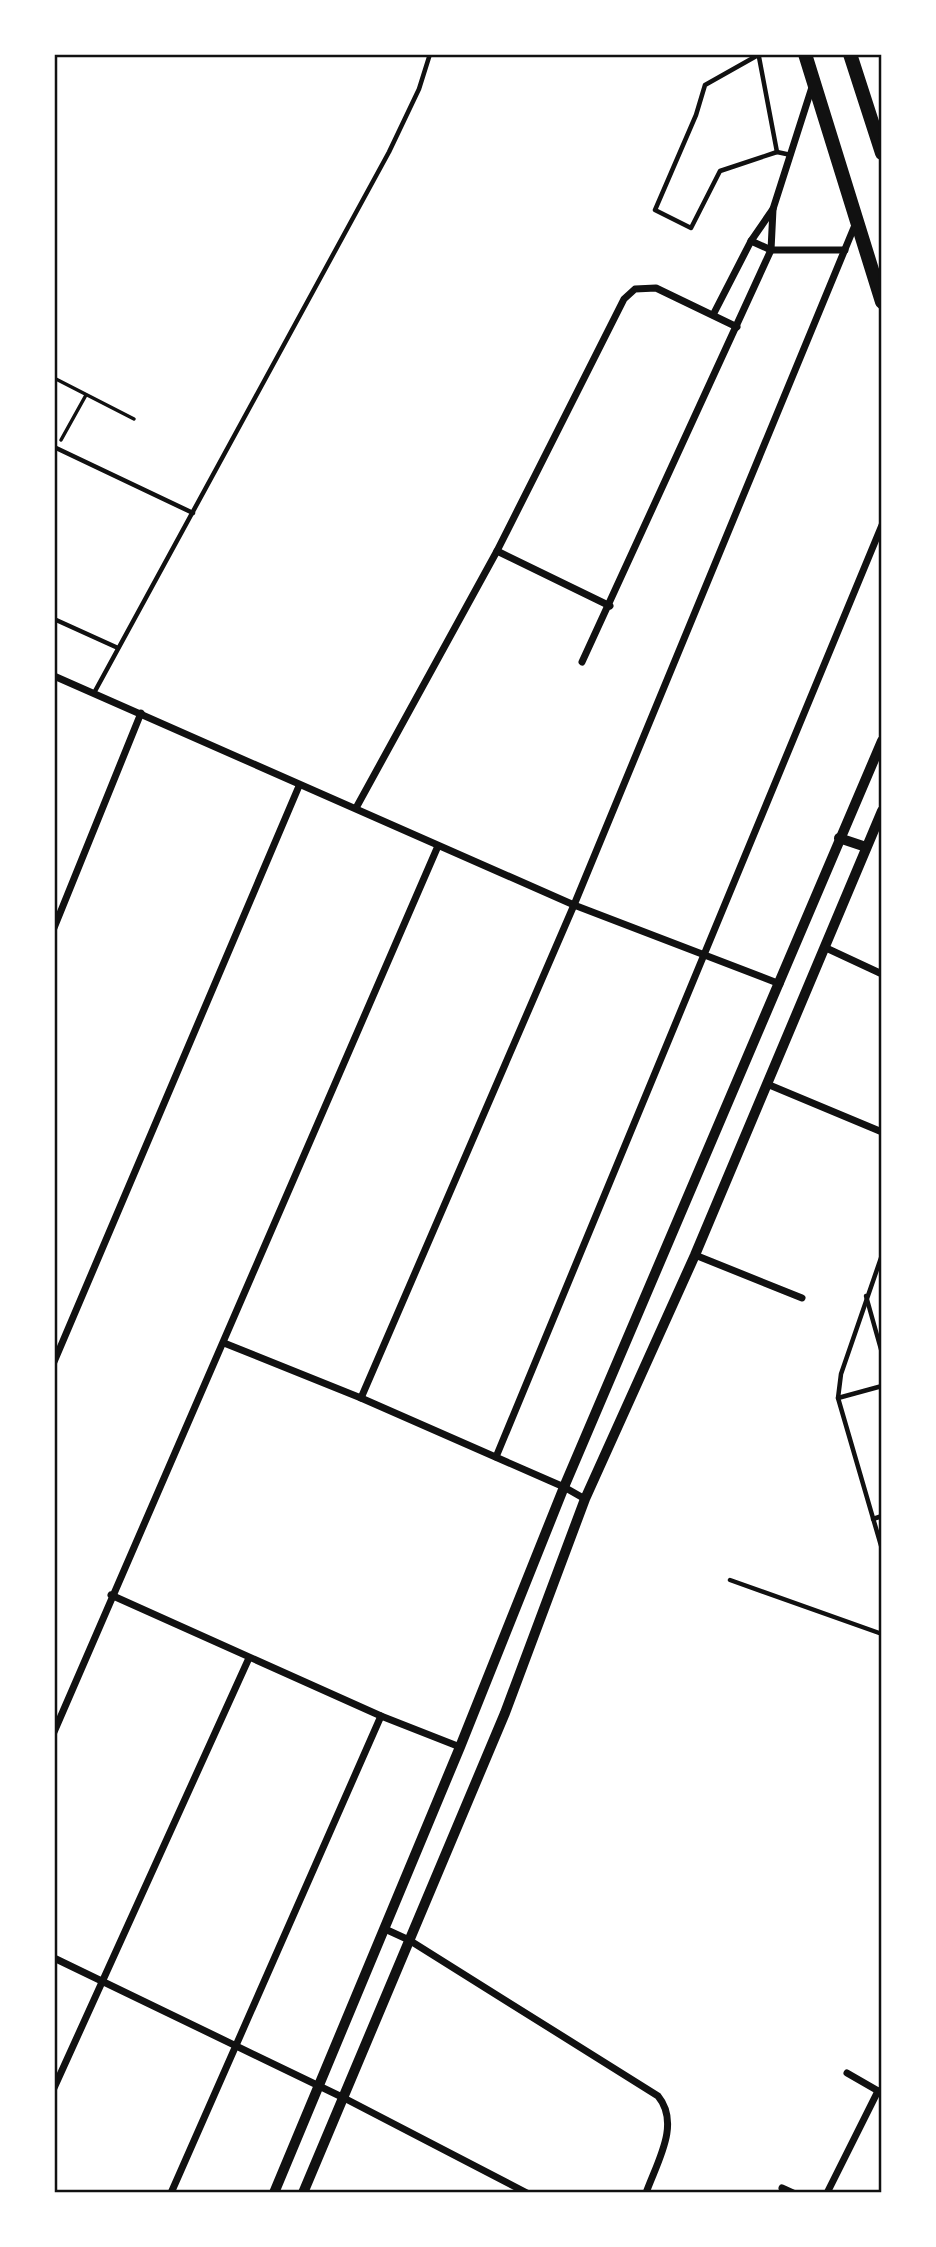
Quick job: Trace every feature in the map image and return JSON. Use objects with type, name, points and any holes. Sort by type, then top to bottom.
[{"type":"main road","points":[[805,54],[882,302]]},
{"type":"main road","points":[[850,54],[882,153]]},
{"type":"street","points":[[582,662],[610,606],[771,250],[774,209],[814,81]]},
{"type":"street","points":[[713,315],[751,241],[774,209]]},
{"type":"street","points":[[361,1398],[573,905],[857,221]]},
{"type":"street","points":[[751,241],[771,250],[845,250]]},
{"type":"street","points":[[356,808],[497,551],[624,299],[635,289],[646,286],[737,327]]},
{"type":"street","points":[[496,1457],[702,954],[882,525]]},
{"type":"street","points":[[497,551],[610,606]]},
{"type":"street","points":[[54,676],[573,905],[780,984]]},
{"type":"street","points":[[54,928],[141,713]]},
{"type":"street","points":[[274,2193],[460,1747],[564,1487],[882,741]]},
{"type":"street","points":[[54,1362],[299,786]]},
{"type":"street","points":[[303,2193],[505,1713],[585,1499],[695,1255],[882,811]]},
{"type":"street","points":[[839,838],[866,847]]},
{"type":"street","points":[[54,1732],[111,1595],[438,846]]},
{"type":"street","points":[[824,947],[882,974]]},
{"type":"street","points":[[767,1084],[882,1132]]},
{"type":"street","points":[[695,1255],[802,1298]]},
{"type":"street","points":[[223,1343],[361,1398],[564,1487],[585,1499]]},
{"type":"street","points":[[111,1595],[381,1716],[460,1747]]},
{"type":"street","points":[[54,2088],[249,1658]]},
{"type":"street","points":[[171,2193],[381,1716]]},
{"type":"street","points":[[385,1929],[409,1940],[658,2096],[667,2107],[670,2120],[646,2193]]},
{"type":"street","points":[[54,1958],[344,2098],[527,2193]]},
{"type":"street","points":[[827,2193],[880,2092],[847,2073]]},
{"type":"street","points":[[782,2188],[793,2193]]},
{"type":"lane","points":[[93,693],[389,152],[419,89],[430,54]]},
{"type":"lane","points":[[777,152],[759,56],[705,85],[696,115],[655,210],[691,228],[720,171],[777,152],[791,155]]},
{"type":"lane","points":[[55,448],[193,513]]},
{"type":"lane","points":[[54,619],[118,648]]},
{"type":"lane","points":[[882,1255],[841,1374],[838,1398],[882,1549]]},
{"type":"lane","points":[[866,1296],[882,1353]]},
{"type":"lane","points":[[838,1398],[882,1386]]},
{"type":"lane","points":[[873,1519],[882,1516]]},
{"type":"lane","points":[[730,1580],[882,1634]]},
{"type":"path","points":[[54,378],[134,419]]},
{"type":"path","points":[[55,448],[86,394]]}]
